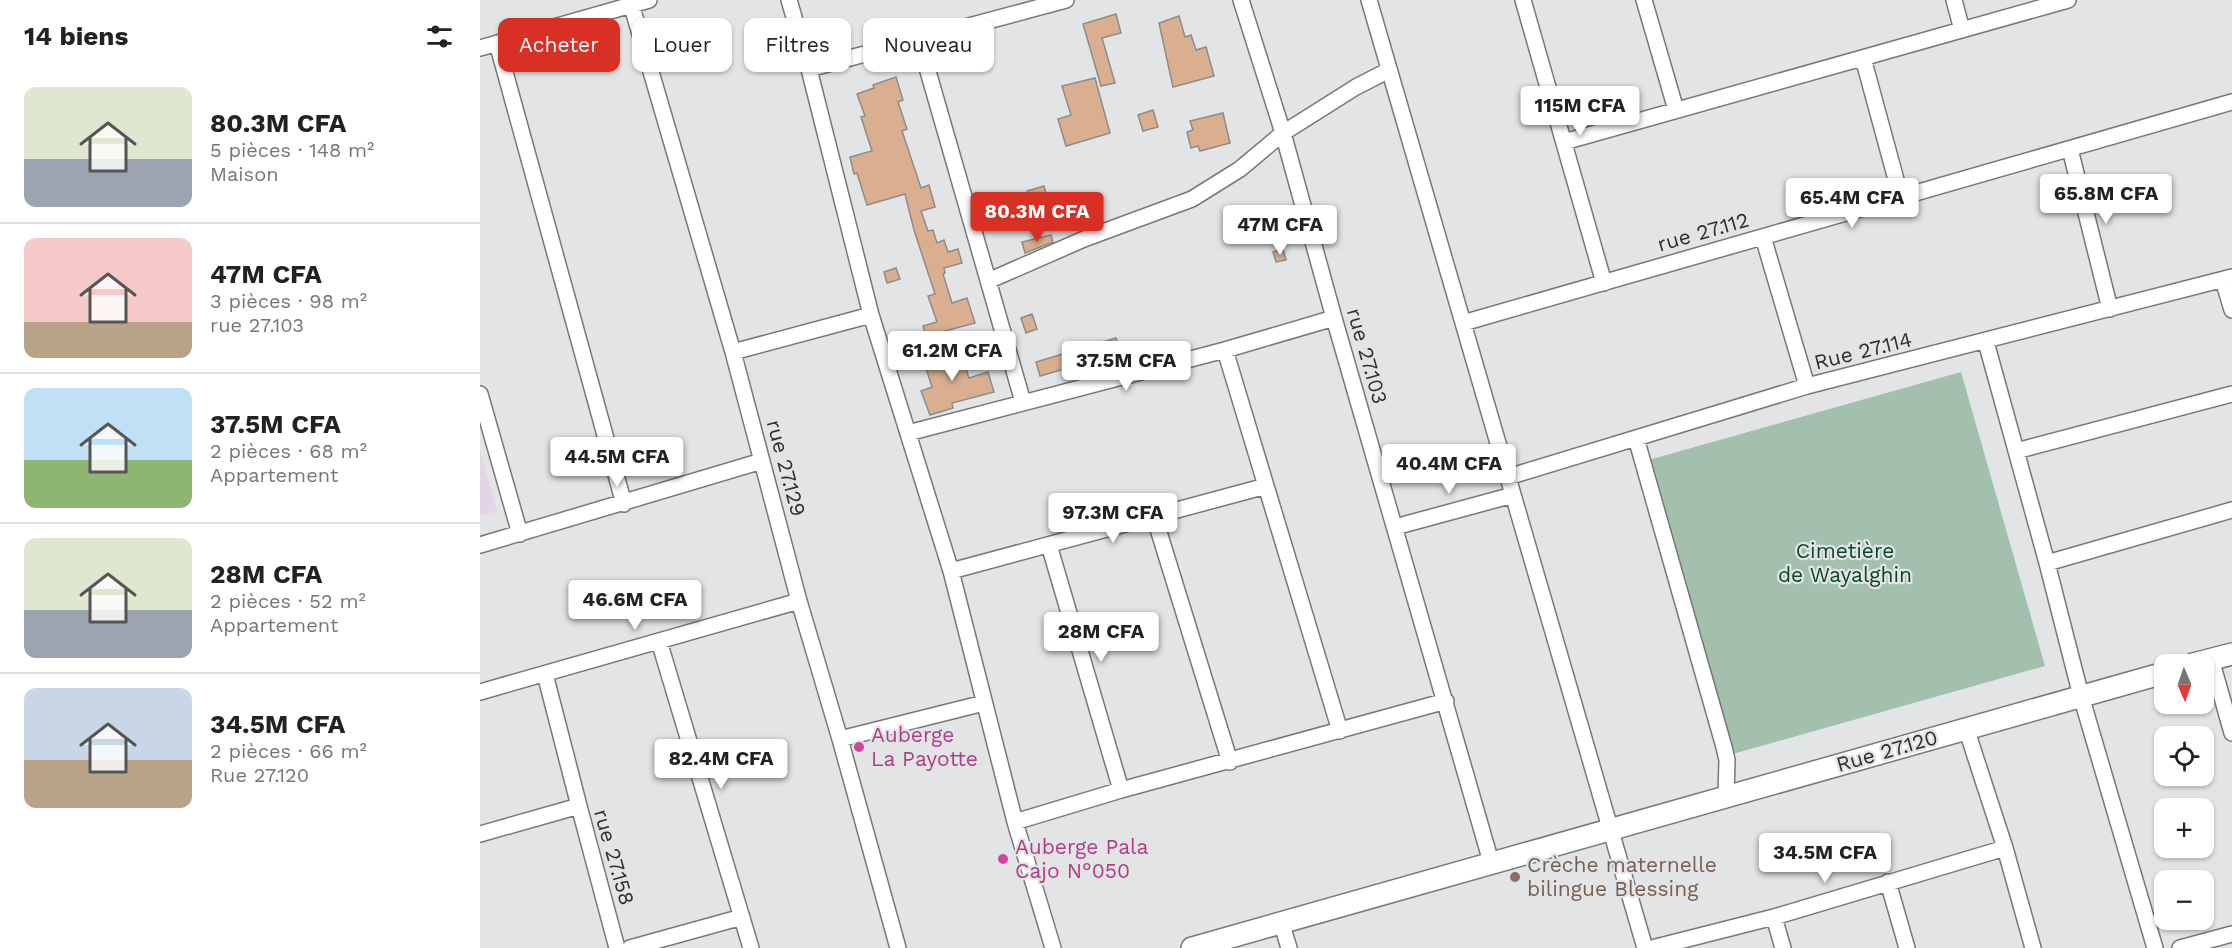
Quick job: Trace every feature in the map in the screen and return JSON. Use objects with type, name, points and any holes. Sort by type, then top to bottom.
[{"type":"street","points":[[480,48],[631,2],[649,0]]},
{"type":"street","points":[[789,0],[794,18]]},
{"type":"street","points":[[994,20],[1066,0]]},
{"type":"street","name":"rue 27.103","points":[[1242,0],[1283,133],[1491,862]]},
{"type":"street","points":[[1370,0],[1645,948]]},
{"type":"street","points":[[1523,0],[1604,283]]},
{"type":"street","points":[[1644,0],[1676,110]]},
{"type":"street","points":[[1954,0],[1962,30]]},
{"type":"street","points":[[1564,142],[2068,0]]},
{"type":"street","name":"rue 27.129","points":[[631,2],[733,352],[799,601],[898,948]]},
{"type":"street","points":[[496,43],[624,504]]},
{"type":"street","points":[[1863,58],[1901,198]]},
{"type":"street","points":[[988,281],[1084,239],[1192,199],[1240,169],[1283,133],[1356,87],[1389,70]]},
{"type":"street","points":[[810,72],[871,315],[951,571],[1014,822],[1053,948]]},
{"type":"street","points":[[928,72],[1023,402]]},
{"type":"street","name":"rue 27.112","points":[[1463,323],[2232,102]]},
{"type":"street","points":[[2070,149],[2110,309]]},
{"type":"street","points":[[1763,237],[1807,386]]},
{"type":"street","points":[[2228,278],[2232,310]]},
{"type":"street","name":"Rue 27.114","points":[[1508,477],[1807,386],[1986,342],[2228,278]]},
{"type":"street","points":[[733,352],[871,315]]},
{"type":"street","points":[[908,433],[1225,350],[1334,318]]},
{"type":"street","points":[[1986,342],[2081,696],[2155,948]]},
{"type":"street","points":[[1225,350],[1340,731]]},
{"type":"street","points":[[480,394],[520,534]]},
{"type":"street","points":[[2016,451],[2232,394]]},
{"type":"street","points":[[1636,438],[1724,747],[1727,760],[1726,796]]},
{"type":"street","points":[[480,545],[624,504],[762,461]]},
{"type":"street","points":[[951,571],[1266,486]]},
{"type":"street","points":[[1395,527],[1513,495]]},
{"type":"street","points":[[2047,563],[2232,510]]},
{"type":"street","points":[[1154,516],[1230,762]]},
{"type":"street","points":[[1049,545],[1121,790]]},
{"type":"street","points":[[480,692],[799,601]]},
{"type":"street","points":[[659,641],[751,948]]},
{"type":"street","points":[[2214,659],[2232,654]]},
{"type":"street","points":[[545,674],[579,806]]},
{"type":"street","name":"Rue 27.120","points":[[1192,948],[1609,828],[2154,676]]},
{"type":"street","points":[[2214,690],[2232,733]]},
{"type":"street","points":[[1014,822],[1121,790],[1446,701]]},
{"type":"street","points":[[840,739],[984,703]]},
{"type":"street","points":[[1966,728],[2005,848],[2033,948]]},
{"type":"street","name":"rue 27.158","points":[[480,834],[579,806],[617,948]]},
{"type":"street","points":[[1652,948],[1774,917],[2005,848]]},
{"type":"street","points":[[1887,882],[1907,948]]},
{"type":"street","points":[[630,948],[742,917]]},
{"type":"street","points":[[1774,917],[1783,948]]},
{"type":"street","points":[[1281,922],[1289,948]]},
{"type":"street","points":[[2180,948],[2232,934]]},
{"type":"shaded area","points":[[480,451],[497,511],[480,516]]},
{"type":"green space","name":"Cimetière de Wayalghin","points":[[1961,372],[2045,666],[1729,755],[1645,461]]},
{"type":"building","points":[[1116,14],[1121,33],[1102,38],[1115,83],[1101,86],[1083,24]]},
{"type":"building","points":[[1179,16],[1185,37],[1191,35],[1196,50],[1206,47],[1214,76],[1173,87],[1159,23]]},
{"type":"building","points":[[896,77],[903,100],[898,102],[907,129],[902,131],[921,188],[929,185],[935,207],[921,211],[928,231],[933,230],[937,243],[944,240],[948,252],[958,249],[962,263],[944,268],[945,273],[943,274],[952,303],[967,298],[975,323],[926,336],[923,326],[937,322],[928,296],[935,294],[905,194],[867,205],[857,173],[854,174],[850,157],[872,151],[861,117],[865,116],[857,94],[874,88],[873,85]]},
{"type":"building","points":[[1095,78],[1110,133],[1066,146],[1058,119],[1071,115],[1062,86]]},
{"type":"building","points":[[1153,110],[1158,127],[1143,131],[1138,115]]},
{"type":"building","points":[[1223,113],[1230,143],[1200,151],[1198,146],[1191,148],[1187,132],[1193,130],[1190,121]]},
{"type":"building","points":[[1044,186],[1049,204],[1003,217],[1000,207],[1029,198],[1027,191]]},
{"type":"building","points":[[1051,235],[1053,242],[1025,253],[1022,242]]},
{"type":"building","points":[[1283,249],[1286,260],[1276,262],[1273,252]]},
{"type":"building","points":[[896,268],[900,279],[887,283],[884,272]]},
{"type":"building","points":[[1032,314],[1037,329],[1026,333],[1021,318]]},
{"type":"building","points":[[1116,338],[1120,353],[1040,376],[1036,362]]},
{"type":"building","points":[[959,348],[969,378],[988,372],[994,392],[952,403],[953,408],[930,415],[921,391],[932,387],[923,359]]},
{"type":"place","name":"Auberge La Payotte","points":[[859,747]]},
{"type":"place","name":"Auberge Pala Cajo N°050","points":[[1003,859]]},
{"type":"place","name":"Crèche maternelle bilingue Blessing","points":[[1515,877]]}]
